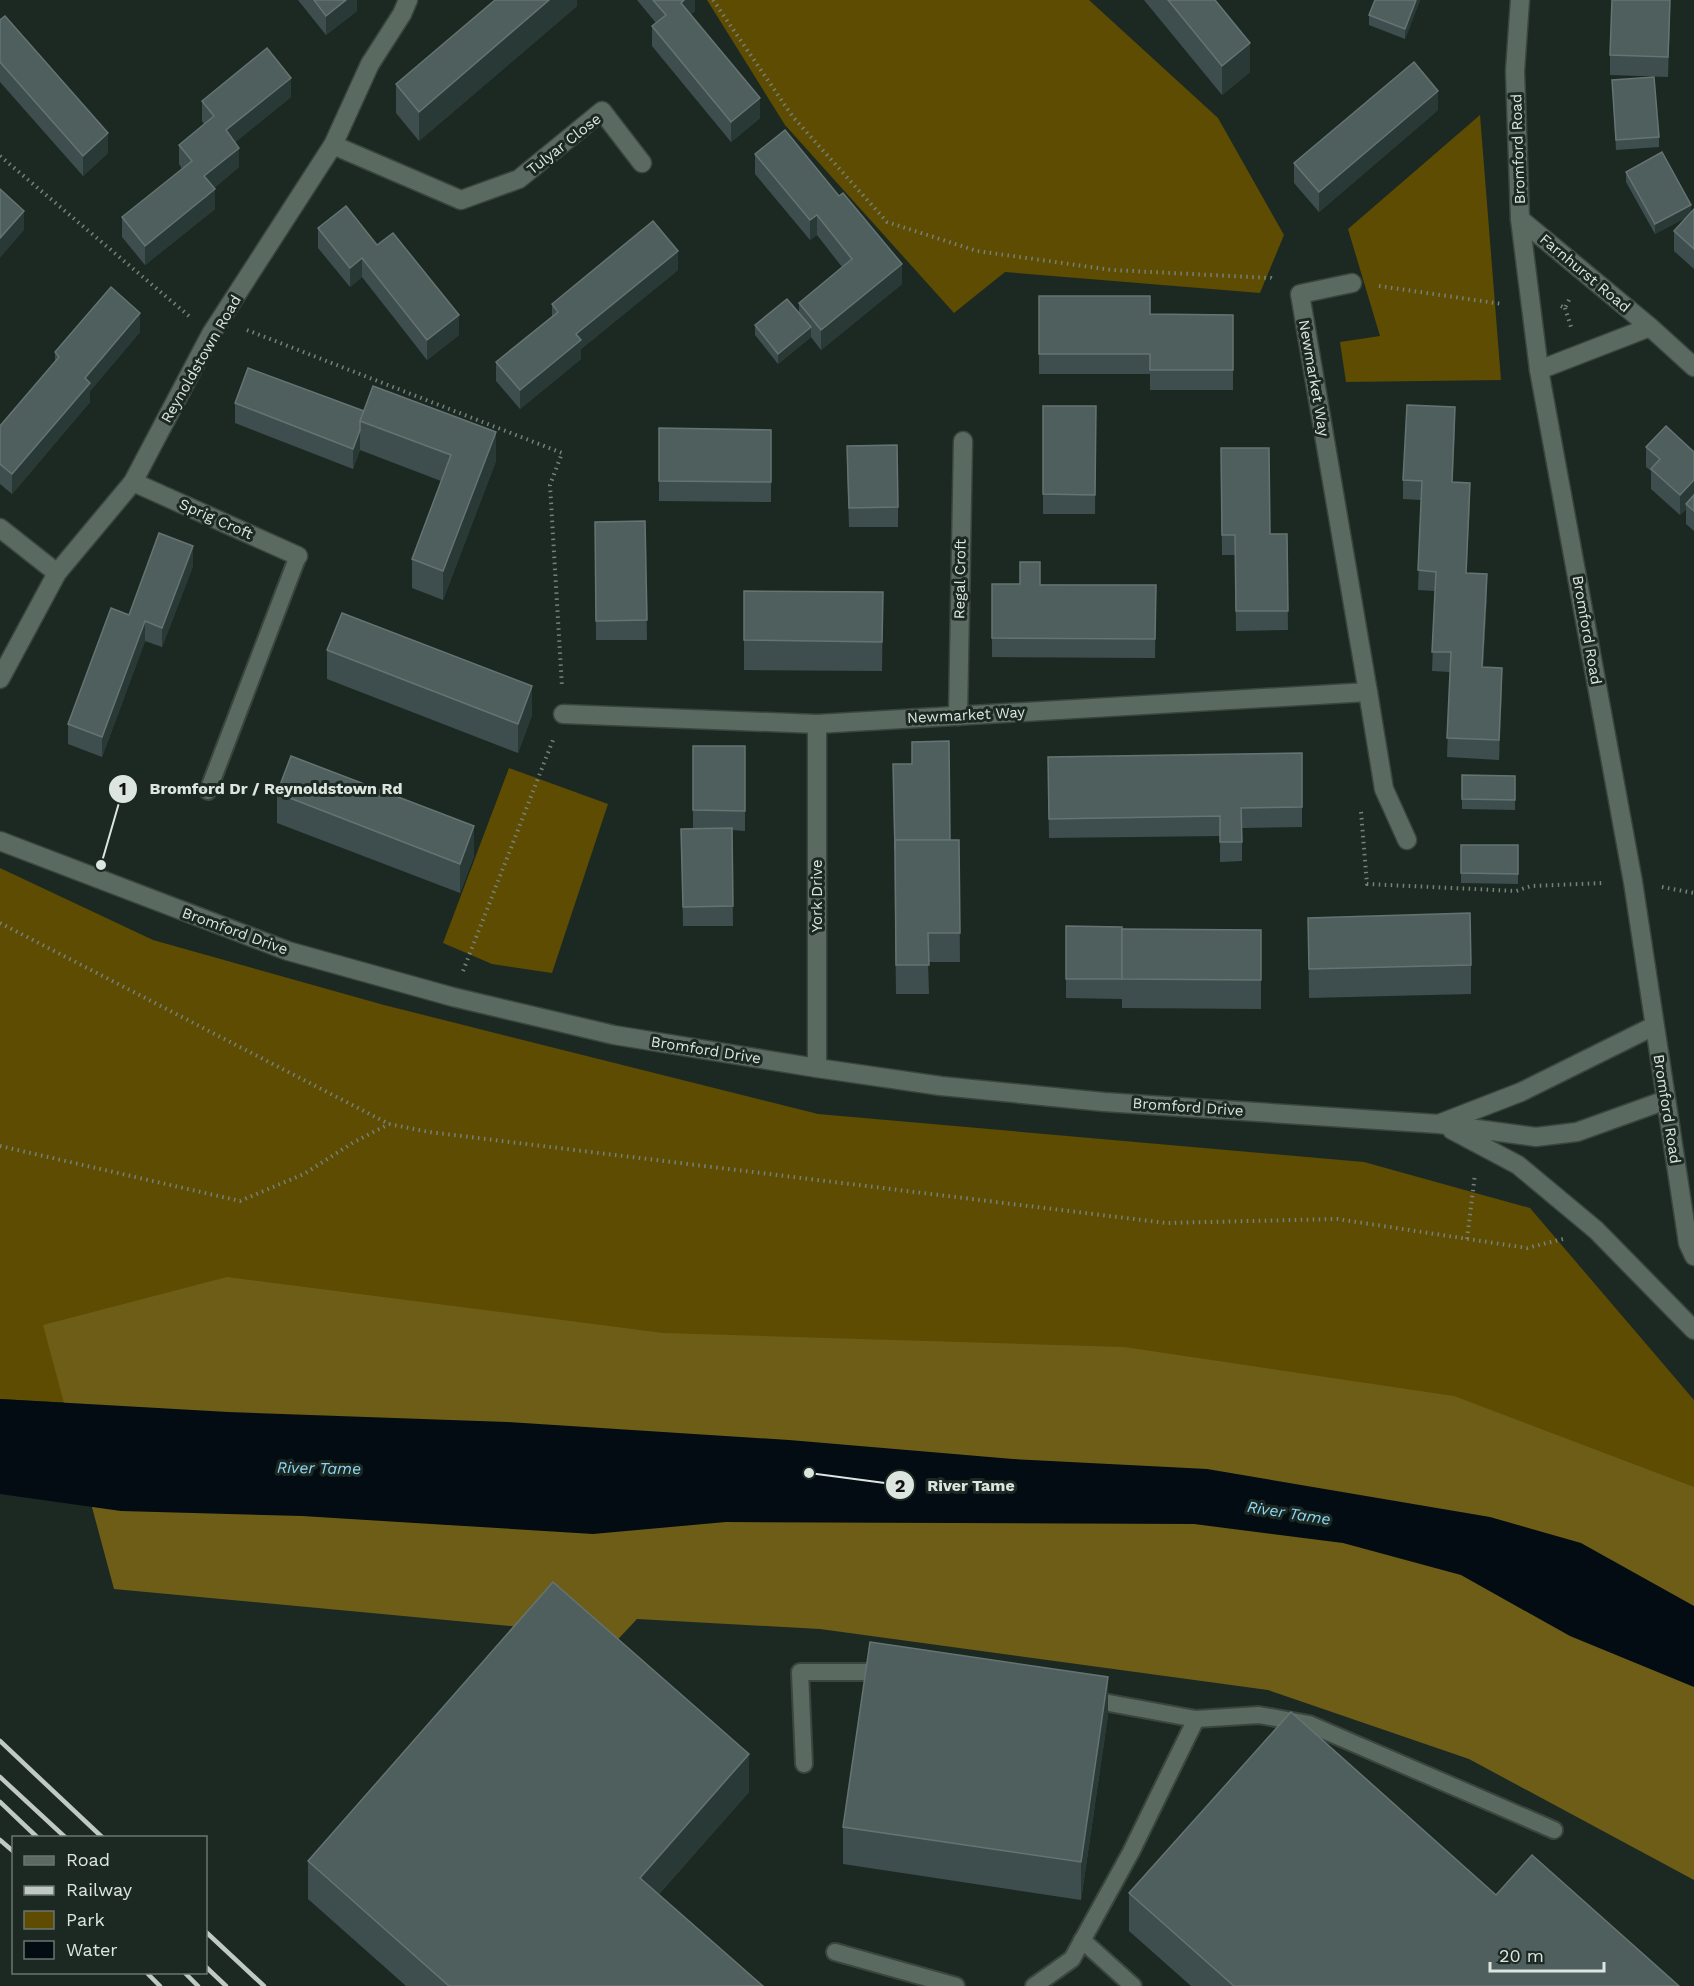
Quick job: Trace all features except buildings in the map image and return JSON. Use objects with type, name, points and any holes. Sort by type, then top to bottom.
[{"type":"street","name":"Reynoldstown Road","points":[[0,679],[57,573],[133,482],[211,334],[333,145],[370,64],[402,14],[408,0]]},
{"type":"street","name":"Bromford Road","points":[[1520,0],[1515,71],[1520,219],[1539,370],[1633,882],[1688,1243],[1694,1256]]},
{"type":"street","name":"Tulyar Close","points":[[333,145],[461,200],[519,179],[602,111],[642,163]]},
{"type":"street","name":"Farnhurst Road","points":[[1520,219],[1650,327],[1694,368]]},
{"type":"street","points":[[1300,294],[1352,283]]},
{"type":"street","name":"Newmarket Way","points":[[1300,294],[1384,789],[1407,840]]},
{"type":"street","name":"Farnhurst Road","points":[[1539,370],[1650,327]]},
{"type":"street","name":"Regal Croft","points":[[958,716],[963,441]]},
{"type":"street","name":"Sprig Croft","points":[[133,482],[298,556]]},
{"type":"street","points":[[0,528],[57,573]]},
{"type":"street","name":"Newmarket Way","points":[[563,714],[817,724],[1368,692]]},
{"type":"street","name":"York Drive","points":[[817,724],[817,1068]]},
{"type":"street","name":"Bromford Drive","points":[[0,842],[288,951],[453,997],[614,1035],[817,1068],[940,1086],[1081,1100],[1439,1124],[1536,1137],[1577,1132],[1666,1100]]},
{"type":"street","name":"Bromford Drive","points":[[1439,1124],[1521,1092],[1654,1026]]},
{"type":"street","name":"Bromford Drive","points":[[1439,1124],[1518,1165],[1596,1230],[1694,1330]]},
{"type":"lane","points":[[208,791],[298,556]]},
{"type":"lane","points":[[804,1764],[800,1672],[906,1672]]},
{"type":"lane","points":[[1069,1696],[1196,1719],[1259,1715],[1309,1724],[1554,1830]]},
{"type":"lane","points":[[1034,1986],[1072,1959],[1131,1852],[1196,1719]]},
{"type":"lane","points":[[1082,1940],[1133,1986]]},
{"type":"lane","points":[[835,1952],[956,1986]]},
{"type":"path","points":[[712,0],[793,117],[887,222],[977,251],[1112,270],[1271,278],[1300,294]]},
{"type":"path","points":[[0,156],[211,334],[246,329],[562,453],[550,485],[563,714],[453,997]]},
{"type":"path","points":[[1352,283],[1503,304]]},
{"type":"path","points":[[1565,308],[1573,330]]},
{"type":"path","points":[[1516,891],[1531,886]]},
{"type":"path","points":[[0,923],[389,1124],[429,1132],[1166,1223],[1337,1219],[1527,1248],[1596,1230]]},
{"type":"path","points":[[0,1146],[240,1201],[304,1174],[354,1142],[389,1124]]},
{"type":"path","points":[[1467,1239],[1479,1145]]},
{"type":"green space","points":[[707,0],[1089,0],[1218,118],[1284,235],[1260,293],[1005,272],[954,313],[785,125]]},
{"type":"green space","points":[[1480,115],[1501,380],[1346,382],[1340,342],[1380,336],[1348,229]]},
{"type":"green space","points":[[509,768],[608,804],[552,973],[492,964],[443,943]]},
{"type":"green space","points":[[0,868],[153,940],[384,1005],[818,1114],[1364,1162],[1530,1208],[1694,1400],[1694,1570],[228,1412],[0,1399]]},
{"type":"shaded area","points":[[227,1277],[663,1333],[1124,1347],[1454,1396],[1694,1487],[1694,1880],[1469,1759],[1268,1690],[820,1629],[637,1619],[607,1651],[563,1631],[114,1589],[43,1325]]},
{"type":"water","points":[[0,1399],[228,1412],[507,1422],[789,1440],[1013,1459],[1207,1469],[1490,1517],[1581,1543],[1694,1606],[1694,1687],[1570,1636],[1461,1575],[1343,1543],[1194,1524],[726,1522],[593,1534],[302,1516],[121,1511],[0,1494]]},
{"type":"railway","points":[[0,1741],[101,1836]]},
{"type":"railway","points":[[0,1777],[64,1836]]},
{"type":"railway","points":[[0,1802],[36,1836]]},
{"type":"railway","points":[[0,1840],[12,1850]]},
{"type":"railway","points":[[207,1933],[264,1986]]},
{"type":"railway","points":[[207,1968],[226,1986]]},
{"type":"railway","points":[[148,1974],[160,1986]]},
{"type":"railway","points":[[186,1974],[198,1986]]},
{"type":"place","name":"Bromford Dr / Reynoldstown Rd","points":[[101,865]]},
{"type":"place","name":"River Tame","points":[[809,1473]]}]
